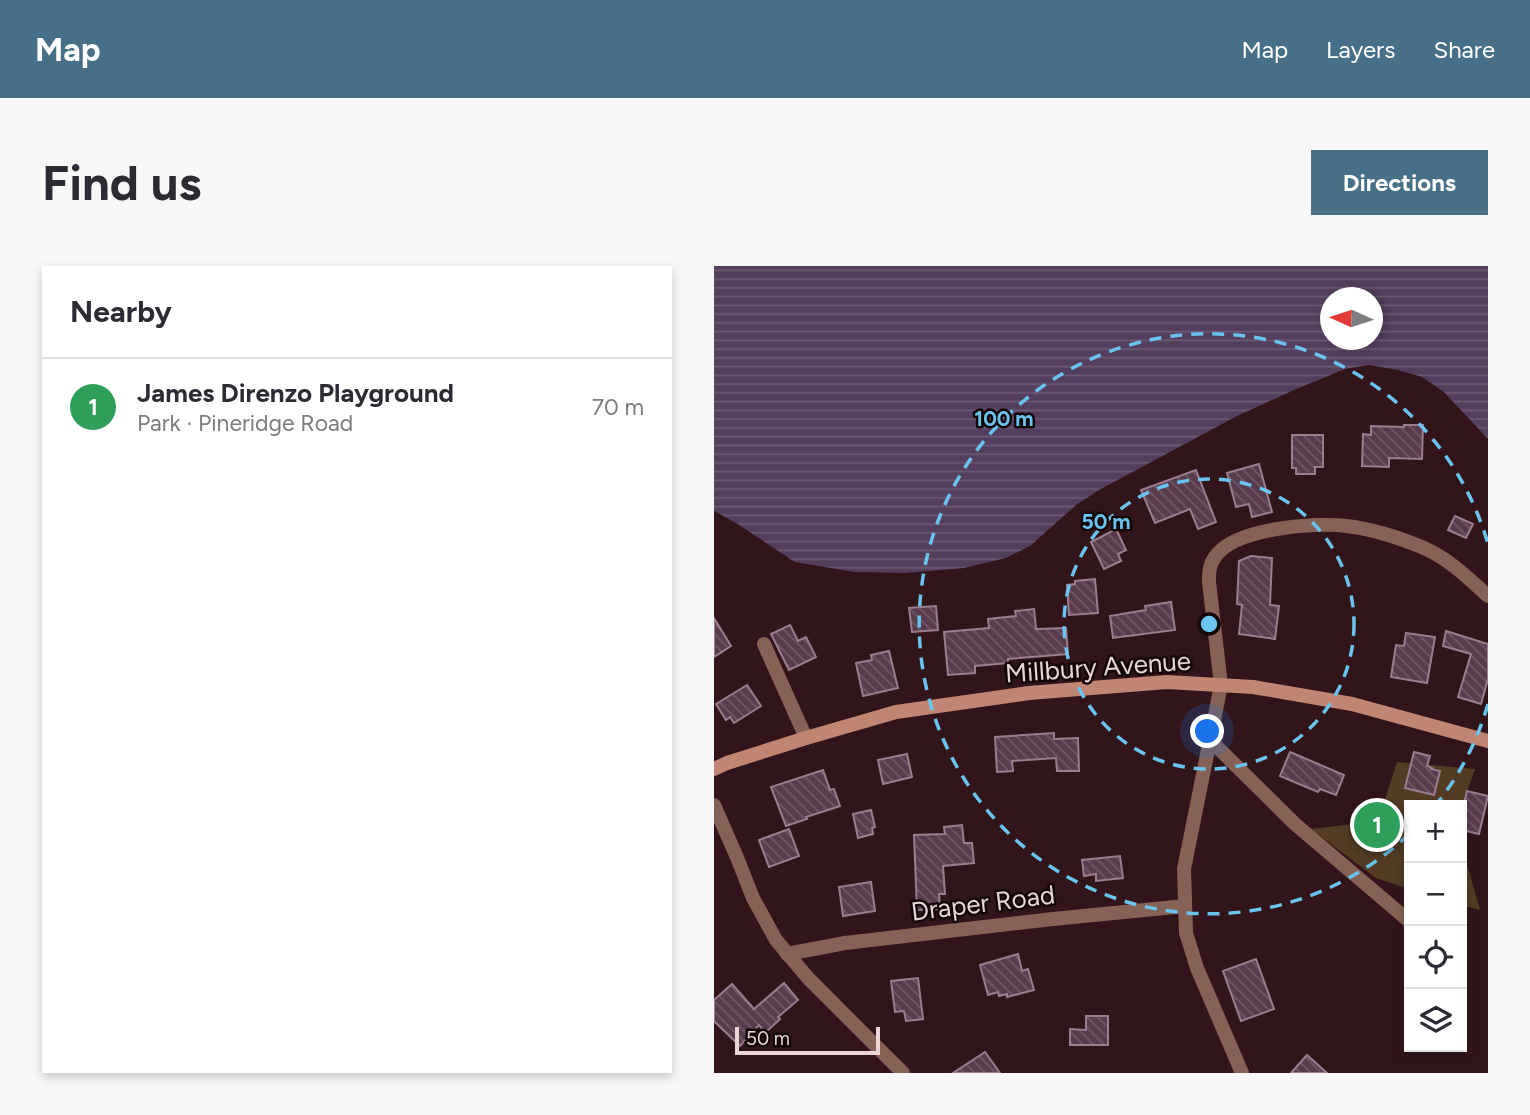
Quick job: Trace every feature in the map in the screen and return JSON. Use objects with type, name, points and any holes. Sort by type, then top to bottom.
[{"type":"main road","name":"Millbury Avenue","points":[[714,769],[896,712],[1029,693],[1167,682],[1253,687],[1352,704],[1488,741]]},
{"type":"street","points":[[1242,1073],[1197,968],[1186,933],[1184,869],[1221,685],[1209,567],[1216,554],[1247,536],[1297,526],[1349,526],[1424,548],[1447,560],[1488,596]]},
{"type":"street","points":[[764,644],[806,738]]},
{"type":"street","points":[[1210,740],[1295,824],[1404,917]]},
{"type":"street","points":[[714,805],[753,898],[776,940],[808,978],[903,1073]]},
{"type":"street","name":"Draper Road","points":[[787,954],[845,943],[1185,906]]},
{"type":"shaded area","points":[[714,266],[1488,266],[1488,439],[1444,392],[1422,377],[1369,365],[1345,369],[1237,416],[1099,490],[1076,505],[1030,546],[1006,558],[964,568],[906,573],[855,572],[795,562],[714,511]]},
{"type":"shaded area","points":[[1397,762],[1475,769],[1464,800],[1404,800],[1404,887],[1376,878],[1311,829],[1378,821]]},
{"type":"shaded area","points":[[1467,864],[1480,910],[1467,906]]},
{"type":"building","points":[[1423,425],[1422,459],[1389,458],[1389,467],[1362,466],[1363,434],[1371,435],[1371,426]]},
{"type":"building","points":[[1292,435],[1323,435],[1323,467],[1315,467],[1315,474],[1296,474],[1296,468],[1292,468]]},
{"type":"building","points":[[1259,464],[1272,512],[1252,517],[1249,504],[1236,507],[1227,473]]},
{"type":"building","points":[[1196,470],[1216,522],[1198,529],[1190,509],[1155,523],[1141,490]]},
{"type":"building","points":[[1455,516],[1473,524],[1466,538],[1448,530]]},
{"type":"building","points":[[1116,529],[1126,550],[1118,554],[1121,561],[1104,569],[1091,542]]},
{"type":"building","points":[[1251,556],[1272,558],[1270,605],[1279,606],[1275,639],[1239,634],[1242,605],[1237,604],[1239,561]]},
{"type":"building","points":[[1095,579],[1098,613],[1069,615],[1067,585],[1075,584],[1075,581]]},
{"type":"building","points":[[1171,602],[1175,630],[1113,638],[1110,616],[1146,610],[1145,606]]},
{"type":"building","points":[[936,606],[938,630],[912,632],[909,608]]},
{"type":"building","points":[[1034,609],[1036,629],[1066,628],[1068,654],[1008,659],[1008,663],[975,666],[975,673],[948,675],[944,632],[989,628],[988,619],[1016,616],[1015,611]]},
{"type":"building","points":[[714,618],[731,646],[714,657]]},
{"type":"building","points":[[790,625],[798,641],[806,637],[816,657],[789,670],[771,634]]},
{"type":"building","points":[[1446,631],[1488,644],[1488,679],[1481,704],[1458,697],[1471,654],[1443,646]]},
{"type":"building","points":[[1406,633],[1435,637],[1427,683],[1391,677],[1396,645],[1404,646]]},
{"type":"building","points":[[889,651],[898,688],[863,696],[856,663],[872,660],[871,655]]},
{"type":"building","points":[[747,685],[761,706],[734,723],[730,717],[726,720],[716,704]]},
{"type":"building","points":[[1054,733],[1054,739],[1078,738],[1079,771],[1057,771],[1056,758],[1012,761],[1013,771],[997,772],[995,737]]},
{"type":"building","points":[[1290,752],[1344,775],[1336,795],[1320,789],[1318,792],[1280,776]]},
{"type":"building","points":[[1414,752],[1430,756],[1427,766],[1440,771],[1434,795],[1405,788]]},
{"type":"building","points":[[907,754],[912,777],[883,784],[878,760]]},
{"type":"building","points":[[823,770],[830,790],[834,789],[840,806],[786,826],[771,787]]},
{"type":"building","points":[[1467,791],[1488,796],[1479,834],[1467,831],[1467,800],[1465,800]]},
{"type":"building","points":[[871,810],[875,827],[872,828],[873,834],[858,838],[853,814]]},
{"type":"building","points":[[962,825],[964,843],[972,843],[974,863],[943,866],[945,894],[939,894],[940,909],[917,910],[914,835],[945,834],[944,827]]},
{"type":"building","points":[[789,829],[799,856],[769,867],[759,840]]},
{"type":"building","points":[[1120,856],[1123,878],[1096,881],[1096,874],[1084,876],[1082,860]]},
{"type":"building","points":[[871,882],[875,911],[843,916],[839,887]]},
{"type":"building","points":[[1018,954],[1022,971],[1028,969],[1034,990],[1007,997],[1007,994],[999,996],[998,992],[988,995],[980,965]]},
{"type":"building","points":[[1256,959],[1274,1009],[1241,1021],[1223,971]]},
{"type":"building","points":[[918,978],[923,1019],[906,1021],[904,1011],[895,1012],[891,981]]},
{"type":"building","points":[[784,983],[798,1000],[778,1017],[780,1019],[765,1033],[759,1025],[740,1046],[714,1021],[714,1000],[732,984],[754,1009]]},
{"type":"building","points":[[1086,1016],[1108,1016],[1108,1045],[1070,1045],[1070,1029],[1086,1030]]},
{"type":"building","points":[[985,1052],[1000,1073],[953,1073]]},
{"type":"building","points":[[1307,1055],[1327,1073],[1291,1073]]},
{"type":"place","name":"James Direnzo Playground","points":[[1377,825]]}]
